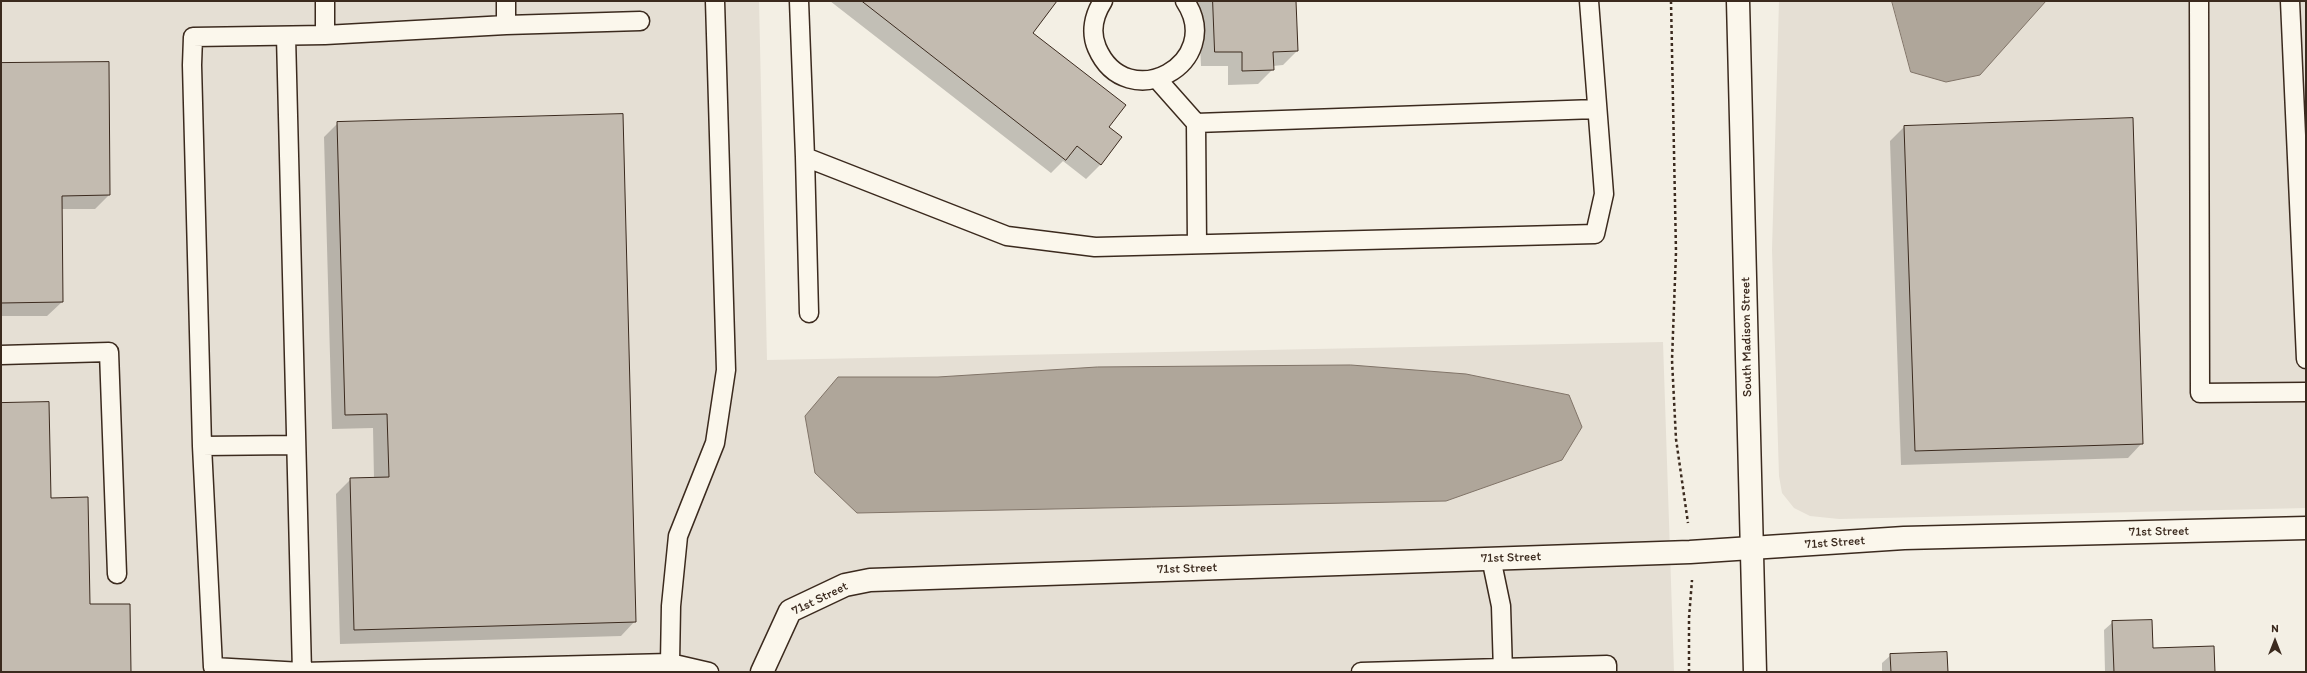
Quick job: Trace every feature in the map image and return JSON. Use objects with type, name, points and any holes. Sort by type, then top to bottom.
[{"type":"street","name":"South Madison Street","points":[[1738,1],[1755,672]]},
{"type":"street","name":"71st Street","points":[[762,672],[790,611],[845,585],[870,580],[1751,549],[1904,538],[2306,528]]},
{"type":"lane","points":[[325,1],[325,35]]},
{"type":"lane","points":[[506,1],[506,25]]},
{"type":"lane","points":[[670,663],[671,606],[678,536],[715,442],[726,370],[715,1]]},
{"type":"lane","points":[[799,1],[809,313]]},
{"type":"lane","points":[[1103,1],[1097,10],[1093,26],[1094,42],[1101,57],[1111,69],[1125,77],[1141,81],[1157,79],[1172,72],[1185,61],[1193,45],[1195,28],[1191,10],[1185,1]]},
{"type":"lane","points":[[805,158],[1007,236],[1095,247],[1525,238],[1595,234],[1604,194],[1596,109],[1590,1]]},
{"type":"lane","points":[[2199,1],[2200,393],[2306,392]]},
{"type":"lane","points":[[2290,1],[2306,359]]},
{"type":"lane","points":[[640,21],[506,25],[325,35],[193,37],[192,64],[202,446],[213,667],[302,672],[670,663],[709,672]]},
{"type":"lane","points":[[286,36],[302,672]]},
{"type":"lane","points":[[1157,79],[1196,123],[1197,244]]},
{"type":"lane","points":[[1196,123],[1596,109]]},
{"type":"lane","points":[[1,355],[109,352],[117,574]]},
{"type":"lane","points":[[202,446],[296,445]]},
{"type":"lane","points":[[1491,558],[1501,606],[1503,670]]},
{"type":"lane","points":[[1361,672],[1503,670],[1607,665],[1607,672]]},
{"type":"path","points":[[1671,1],[1676,252],[1672,360],[1676,439],[1688,512]]},
{"type":"path","points":[[1689,672],[1688,618],[1692,588]]},
{"type":"shaded area","points":[[1,1],[759,1],[767,360],[1663,342],[1674,672],[1,672]]},
{"type":"shaded area","points":[[1779,1],[2306,1],[2306,508],[1839,519],[1810,516],[1794,508],[1782,493],[1779,476],[1772,250]]},
{"type":"shaded area","points":[[1892,1],[2046,1],[1980,75],[1946,82],[1911,72]]},
{"type":"shaded area","points":[[1351,365],[1466,374],[1569,395],[1582,427],[1562,460],[1446,501],[857,513],[815,473],[805,416],[838,377],[938,377],[1097,367]]},
{"type":"building","points":[[862,1],[1057,1],[1033,33],[1126,105],[1109,127],[1122,137],[1101,165],[1077,146],[1066,160]]},
{"type":"building","points":[[1213,1],[1296,1],[1298,51],[1273,52],[1274,70],[1242,71],[1242,52],[1215,52]]},
{"type":"building","points":[[109,62],[110,195],[62,196],[63,302],[1,303],[1,63]]},
{"type":"building","points":[[623,114],[636,622],[354,630],[350,478],[389,477],[387,414],[345,415],[337,122]]},
{"type":"building","points":[[2133,118],[2143,444],[1915,451],[1904,126]]},
{"type":"building","points":[[49,402],[51,498],[88,497],[90,604],[130,604],[131,672],[1,672],[1,403]]},
{"type":"building","points":[[2152,620],[2153,648],[2214,646],[2215,672],[2114,672],[2112,621]]},
{"type":"building","points":[[1947,652],[1948,672],[1891,672],[1890,654]]}]
